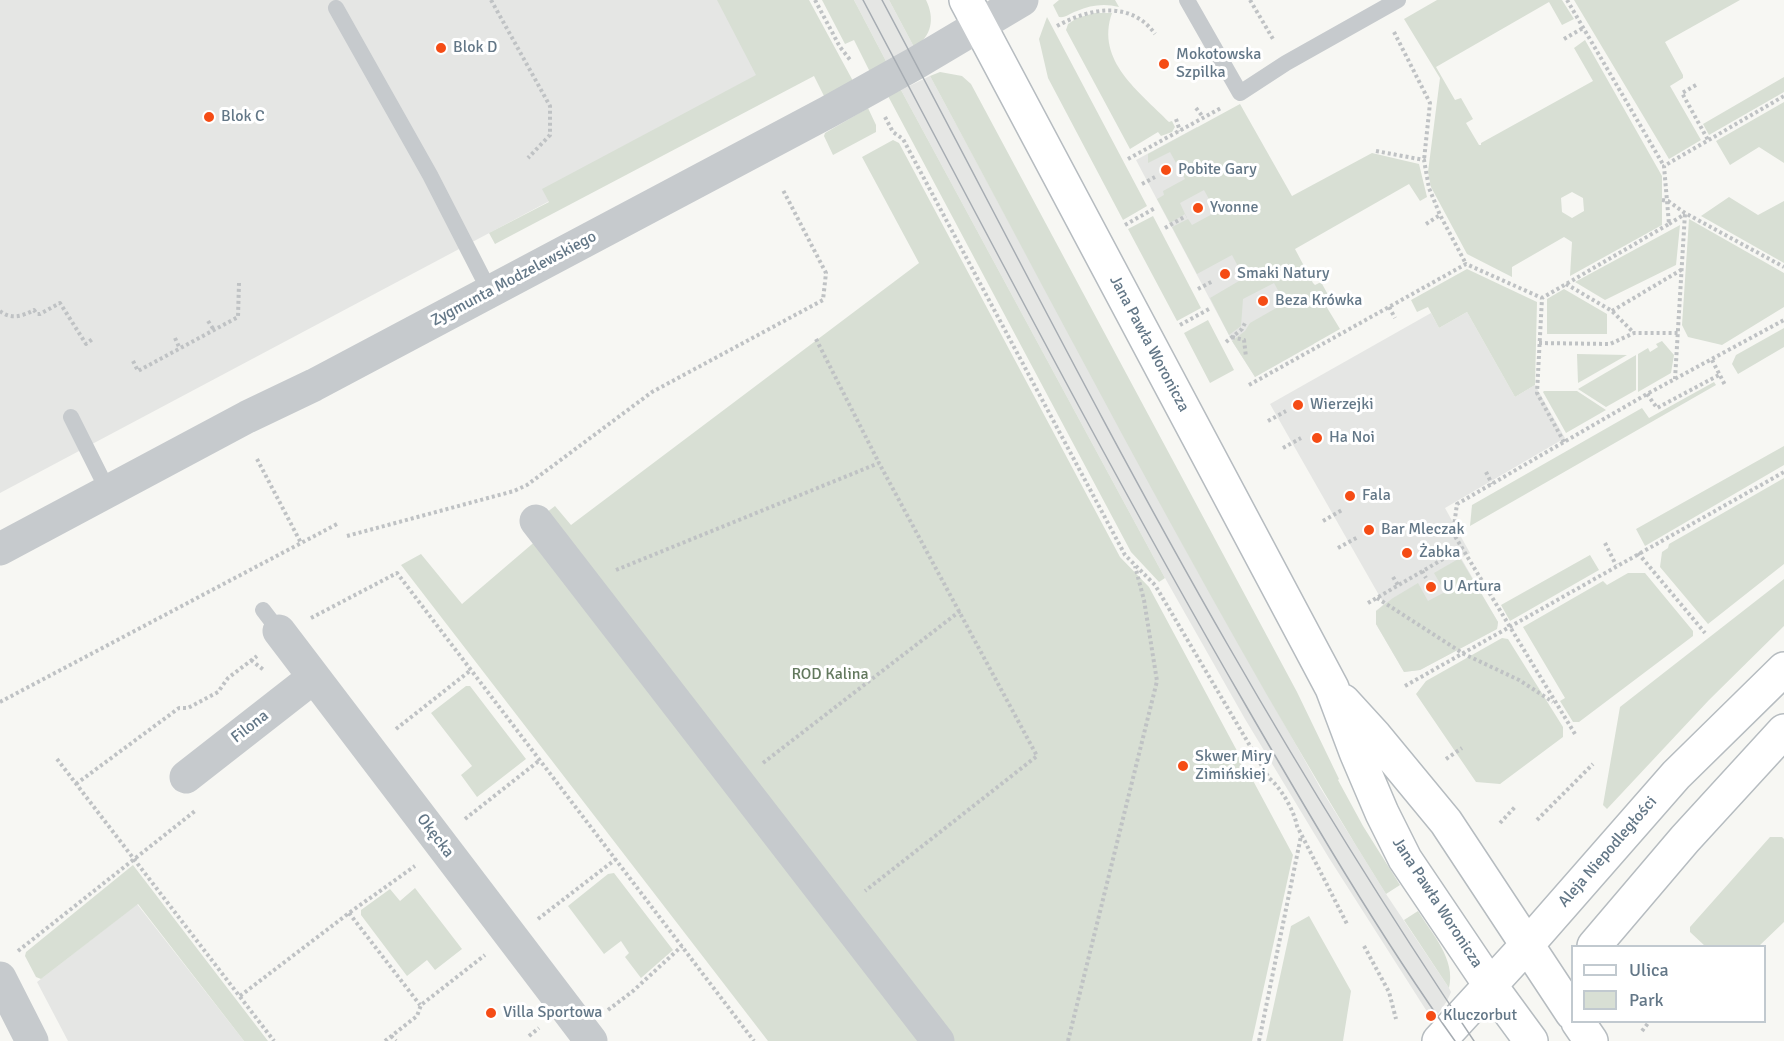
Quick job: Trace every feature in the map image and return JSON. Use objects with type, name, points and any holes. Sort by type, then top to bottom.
[{"type":"street","name":"Zygmunta Modzelewskiego","points":[[0,549],[247,417],[314,386],[820,116],[973,13],[1022,0]]},
{"type":"street","name":"Jana Pawła Woronicza","points":[[973,13],[1332,688],[1377,803],[1405,859],[1490,985],[1522,1037]]},
{"type":"street","points":[[536,521],[938,1041]]},
{"type":"street","name":"Okęcka","points":[[267,632],[315,677],[596,1028]]},
{"type":"street","name":"Aleja Niepodległości","points":[[1439,1041],[1528,944],[1676,775],[1784,669]]},
{"type":"street","name":"Filona","points":[[186,777],[315,677]]},
{"type":"street","name":"Jana Pawła Woronicza","points":[[1332,688],[1446,822],[1528,944],[1568,992]]},
{"type":"street","points":[[1595,945],[1685,839],[1784,731]]},
{"type":"street","points":[[7,966],[32,1041]]},
{"type":"street","points":[[1522,1037],[1568,992]]},
{"type":"street","points":[[1579,1023],[1592,1041]]},
{"type":"lane","points":[[1187,0],[1240,93],[1287,63],[1398,0]]},
{"type":"lane","points":[[336,8],[430,175],[490,292]]},
{"type":"lane","points":[[71,417],[108,491]]},
{"type":"path","points":[[491,0],[550,106],[550,135],[528,158]]},
{"type":"path","points":[[815,0],[840,47],[857,69]]},
{"type":"path","points":[[1250,0],[1273,39]]},
{"type":"path","points":[[1567,0],[1664,166],[1669,224]]},
{"type":"path","points":[[1383,9],[1430,103],[1424,160],[1429,188],[1440,215],[1466,264],[1542,298]]},
{"type":"path","points":[[1057,26],[1083,13],[1110,10],[1138,17],[1149,24],[1155,33]]},
{"type":"path","points":[[1564,39],[1583,28]]},
{"type":"path","points":[[1696,85],[1682,93],[1708,140]]},
{"type":"path","points":[[1128,159],[1228,104],[1240,93]]},
{"type":"path","points":[[1664,166],[1784,96]]},
{"type":"path","points":[[1196,108],[1203,117]]},
{"type":"path","points":[[883,112],[893,132],[903,139],[1125,555],[1155,585],[1269,778],[1276,784],[1347,924]]},
{"type":"path","points":[[1176,119],[1180,131]]},
{"type":"path","points":[[1376,151],[1424,160]]},
{"type":"path","points":[[1142,184],[1155,177]]},
{"type":"path","points":[[347,537],[514,491],[526,485],[652,392],[823,300],[826,273],[783,190]]},
{"type":"path","points":[[1662,200],[1668,201],[1685,213],[1784,267]]},
{"type":"path","points":[[1125,225],[1155,208]]},
{"type":"path","points":[[1542,298],[1685,213]]},
{"type":"path","points":[[1675,379],[1685,213]]},
{"type":"path","points":[[1426,224],[1440,215]]},
{"type":"path","points":[[1165,228],[1186,216]]},
{"type":"path","points":[[1249,385],[1466,264]]},
{"type":"path","points":[[1612,311],[1682,269]]},
{"type":"path","points":[[1198,289],[1212,281]]},
{"type":"path","points":[[133,361],[138,371],[238,317],[239,283]]},
{"type":"path","points":[[1566,284],[1612,311],[1634,333]]},
{"type":"path","points":[[1542,298],[1537,393],[1564,442]]},
{"type":"path","points":[[0,311],[5,315],[22,316],[34,310],[40,314],[60,303],[86,344],[94,338]]},
{"type":"path","points":[[1389,307],[1395,318]]},
{"type":"path","points":[[1180,325],[1209,309]]},
{"type":"path","points":[[1575,734],[1453,533],[1457,504],[1647,394],[1784,320]]},
{"type":"path","points":[[208,321],[214,330]]},
{"type":"path","points":[[1226,342],[1242,329],[1246,321]]},
{"type":"path","points":[[1539,342],[1610,344],[1634,333],[1678,333]]},
{"type":"path","points":[[1232,337],[1244,340],[1246,357]]},
{"type":"path","points":[[175,338],[180,349]]},
{"type":"path","points":[[816,339],[879,463],[1037,756],[838,912]]},
{"type":"path","points":[[1539,360],[1544,360]]},
{"type":"path","points":[[1712,360],[1725,385]]},
{"type":"path","points":[[1647,394],[1656,408],[1719,375]]},
{"type":"path","points":[[1268,421],[1286,411]]},
{"type":"path","points":[[1283,448],[1301,438]]},
{"type":"path","points":[[257,459],[301,543]]},
{"type":"path","points":[[584,583],[879,463]]},
{"type":"path","points":[[1485,472],[1492,484]]},
{"type":"path","points":[[1405,686],[1784,472]]},
{"type":"path","points":[[1323,521],[1342,510]]},
{"type":"path","points":[[0,702],[339,523]]},
{"type":"path","points":[[1338,548],[1358,537]]},
{"type":"path","points":[[1605,543],[1616,566]]},
{"type":"path","points":[[1368,603],[1462,548]]},
{"type":"path","points":[[1638,553],[1705,633]]},
{"type":"path","points":[[1068,1041],[1157,681],[1144,600],[1134,564]]},
{"type":"path","points":[[1422,571],[1426,578]]},
{"type":"path","points":[[310,618],[397,573],[754,1041]]},
{"type":"path","points":[[1393,577],[1398,585]]},
{"type":"path","points":[[1377,598],[1464,654],[1520,680],[1556,704]]},
{"type":"path","points":[[738,782],[960,611]]},
{"type":"path","points":[[76,784],[179,708],[188,708],[218,692],[267,632]]},
{"type":"path","points":[[387,736],[471,670]]},
{"type":"path","points":[[1446,759],[1462,748]]},
{"type":"path","points":[[57,759],[274,1041]]},
{"type":"path","points":[[456,827],[540,760]]},
{"type":"path","points":[[1537,820],[1593,764]]},
{"type":"path","points":[[1500,823],[1515,807]]},
{"type":"path","points":[[7,966],[26,947],[196,810]]},
{"type":"path","points":[[1259,1041],[1302,834]]},
{"type":"path","points":[[530,925],[616,859]]},
{"type":"path","points":[[240,996],[349,913],[419,864]]},
{"type":"path","points":[[349,913],[421,1005]]},
{"type":"path","points":[[596,1028],[682,946]]},
{"type":"path","points":[[1364,946],[1389,992],[1396,1020]]},
{"type":"path","points":[[385,1041],[417,1016],[421,1005],[487,953]]},
{"type":"path","points":[[1642,1031],[1648,1023]]},
{"type":"path","points":[[391,1036],[396,1041]]},
{"type":"shaded area","points":[[0,0],[778,0],[811,62],[0,493]]},
{"type":"shaded area","points":[[854,0],[889,0],[914,47],[887,63]]},
{"type":"shaded area","points":[[930,76],[1192,561],[1321,789],[1386,894],[1449,988],[1451,992],[1447,1001],[1433,1021],[1329,858],[1245,719],[1165,578],[901,90]]},
{"type":"shaded area","points":[[1197,127],[1314,344],[1255,377],[1232,341],[1136,160]]},
{"type":"shaded area","points":[[1467,312],[1515,397],[1535,385],[1565,438],[1445,508],[1470,553],[1461,558],[1498,622],[1497,629],[1420,670],[1404,672],[1376,624],[1376,611],[1384,604],[1270,404],[1431,313],[1439,328]]},
{"type":"shaded area","points":[[137,904],[244,1041],[68,1041],[37,982]]},
{"type":"green space","points":[[717,0],[809,0],[853,81],[825,98],[814,76],[495,244],[489,233],[549,202],[542,189],[756,75]]},
{"type":"green space","points":[[822,0],[854,0],[887,63],[870,72],[854,40],[845,44]]},
{"type":"green space","points":[[889,0],[926,0],[931,20],[930,26],[925,38],[914,47]]},
{"type":"green space","points":[[1059,0],[1115,0],[1119,7],[1092,6],[1059,17],[1053,5]]},
{"type":"green space","points":[[1437,0],[1562,0],[1574,19],[1562,25],[1549,2],[1436,67],[1455,100],[1461,98],[1473,119],[1466,123],[1481,145],[1593,81],[1574,48],[1585,40],[1662,176],[1662,225],[1570,276],[1572,242],[1564,237],[1512,267],[1512,277],[1467,254],[1431,187],[1428,172],[1440,78],[1404,19]],"holes":[[[1572,192],[1583,198],[1584,211],[1572,218],[1562,212],[1561,198]]]},
{"type":"green space","points":[[1574,0],[1740,0],[1665,42],[1683,75],[1683,78],[1670,86],[1701,140],[1669,159]]},
{"type":"green space","points":[[1095,13],[1112,13],[1108,30],[1115,61],[1134,87],[1169,122],[1172,121],[1175,127],[1172,132],[1161,136],[1158,132],[1130,149],[1066,30],[1068,24],[1077,18]]},
{"type":"green space","points":[[1047,17],[1147,206],[1123,220],[1048,78],[1039,39]]},
{"type":"green space","points":[[940,72],[962,76],[971,84],[1297,692],[1338,780],[1363,826],[1400,885],[1386,894],[1266,693],[1152,488],[930,76]]},
{"type":"green space","points":[[1784,77],[1784,92],[1709,135],[1703,124]]},
{"type":"green space","points":[[901,90],[1165,578],[1159,582],[1131,552],[888,96]]},
{"type":"green space","points":[[1784,102],[1784,163],[1759,147],[1730,165],[1716,141]]},
{"type":"green space","points":[[1240,104],[1292,196],[1372,153],[1419,164],[1427,197],[1420,201],[1409,184],[1295,249],[1313,283],[1315,285],[1321,282],[1332,302],[1326,306],[1340,329],[1255,377],[1232,341],[1245,331],[1250,323],[1285,303],[1274,283],[1243,299],[1241,326],[1229,335],[1210,298],[1244,278],[1232,255],[1197,274],[1172,227],[1188,219],[1192,225],[1216,212],[1204,190],[1180,203],[1185,214],[1170,223],[1157,199],[1164,195],[1163,191],[1185,179],[1170,152],[1148,163],[1148,154]]},
{"type":"green space","points":[[868,108],[876,125],[876,132],[833,155],[824,136],[825,133]]},
{"type":"green space","name":"ROD Kalina","points":[[893,140],[899,143],[1120,557],[1149,587],[1293,855],[1252,1041],[768,1041],[401,565],[421,554],[462,604],[538,539],[529,526],[555,506],[571,525],[919,263],[862,157]]},
{"type":"green space","points":[[1729,197],[1758,215],[1784,201],[1784,263],[1701,216]]},
{"type":"green space","points":[[1153,216],[1201,308],[1177,321],[1128,229]]},
{"type":"green space","points":[[1689,219],[1784,273],[1784,307],[1722,345],[1688,337],[1682,325]]},
{"type":"green space","points":[[1680,225],[1676,265],[1605,300],[1575,282]]},
{"type":"green space","points":[[1467,269],[1537,302],[1535,385],[1515,397],[1467,312],[1439,328],[1428,307],[1417,312],[1411,300]]},
{"type":"green space","points":[[1564,289],[1607,314],[1607,334],[1547,334],[1547,299]]},
{"type":"green space","points":[[1208,320],[1234,370],[1210,383],[1184,333]]},
{"type":"green space","points":[[1784,328],[1784,347],[1738,374],[1732,364],[1736,355]]},
{"type":"green space","points":[[1662,341],[1674,355],[1671,373],[1638,392],[1638,354],[1648,348],[1650,352],[1658,347],[1656,344]]},
{"type":"green space","points":[[1577,354],[1627,355],[1578,383]]},
{"type":"green space","points":[[1636,355],[1636,390],[1606,407],[1578,389]]},
{"type":"green space","points":[[1714,382],[1716,385],[1470,526],[1472,505],[1642,408],[1649,418]]},
{"type":"green space","points":[[1544,391],[1577,391],[1606,410],[1566,433]]},
{"type":"green space","points":[[1784,446],[1784,465],[1645,546],[1636,529]]},
{"type":"green space","points":[[1784,478],[1784,564],[1708,624],[1660,567],[1662,552],[1668,548],[1669,544]]},
{"type":"green space","points":[[1590,555],[1599,570],[1510,621],[1501,605]]},
{"type":"green space","points":[[1460,558],[1498,622],[1497,629],[1420,670],[1404,672],[1376,624],[1376,611],[1418,583],[1428,601],[1445,592],[1434,573]]},
{"type":"green space","points":[[1628,573],[1645,573],[1693,631],[1693,636],[1579,722],[1573,722],[1560,701],[1565,698],[1523,627],[1603,581],[1607,585]]},
{"type":"green space","points":[[1784,579],[1784,626],[1709,700],[1607,809],[1603,805],[1620,707]]},
{"type":"green space","points":[[1502,638],[1508,639],[1563,727],[1563,737],[1500,784],[1476,782],[1416,694],[1426,681]]},
{"type":"green space","points":[[466,686],[470,686],[526,759],[477,797],[461,775],[472,766],[431,713]]},
{"type":"green space","points":[[1770,837],[1784,839],[1784,922],[1760,945],[1704,945],[1690,932],[1690,927]]},
{"type":"green space","points":[[133,865],[268,1041],[244,1041],[138,904],[41,979],[36,977],[25,956],[26,952]]},
{"type":"green space","points":[[614,873],[673,950],[641,978],[625,957],[629,953],[621,941],[604,954],[568,906],[608,874]]},
{"type":"green space","points":[[415,888],[462,949],[435,970],[427,960],[407,976],[361,915],[361,910],[390,889],[400,901]]},
{"type":"green space","points":[[1418,911],[1446,957],[1450,977],[1449,988],[1404,920]]},
{"type":"green space","points":[[1309,916],[1351,991],[1343,1041],[1266,1041],[1291,926]]},
{"type":"tram line","points":[[863,0],[1051,354],[1195,617],[1346,875],[1399,959],[1455,1041]]},
{"type":"tram line","points":[[882,0],[1096,406],[1229,647],[1348,846],[1474,1041]]},
{"type":"place","name":"Blok D","points":[[441,48]]},
{"type":"place","name":"Mokotowska Szpilka","points":[[1164,64]]},
{"type":"place","name":"Blok C","points":[[209,117]]},
{"type":"place","name":"Pobite Gary","points":[[1166,170]]},
{"type":"place","name":"Yvonne","points":[[1198,208]]},
{"type":"place","name":"Smaki Natury","points":[[1225,274]]},
{"type":"place","name":"Beza Krówka","points":[[1263,301]]},
{"type":"place","name":"Wierzejki","points":[[1298,405]]},
{"type":"place","name":"Ha Noi","points":[[1317,438]]},
{"type":"place","name":"Fala","points":[[1350,496]]},
{"type":"place","name":"Bar Mleczak","points":[[1369,530]]},
{"type":"place","name":"Żabka","points":[[1407,553]]},
{"type":"place","name":"U Artura","points":[[1431,587]]},
{"type":"place","name":"Skwer Miry Zimińskiej","points":[[1183,766]]},
{"type":"place","name":"Villa Sportowa","points":[[491,1013]]},
{"type":"place","name":"Kluczorbut","points":[[1431,1016]]}]
